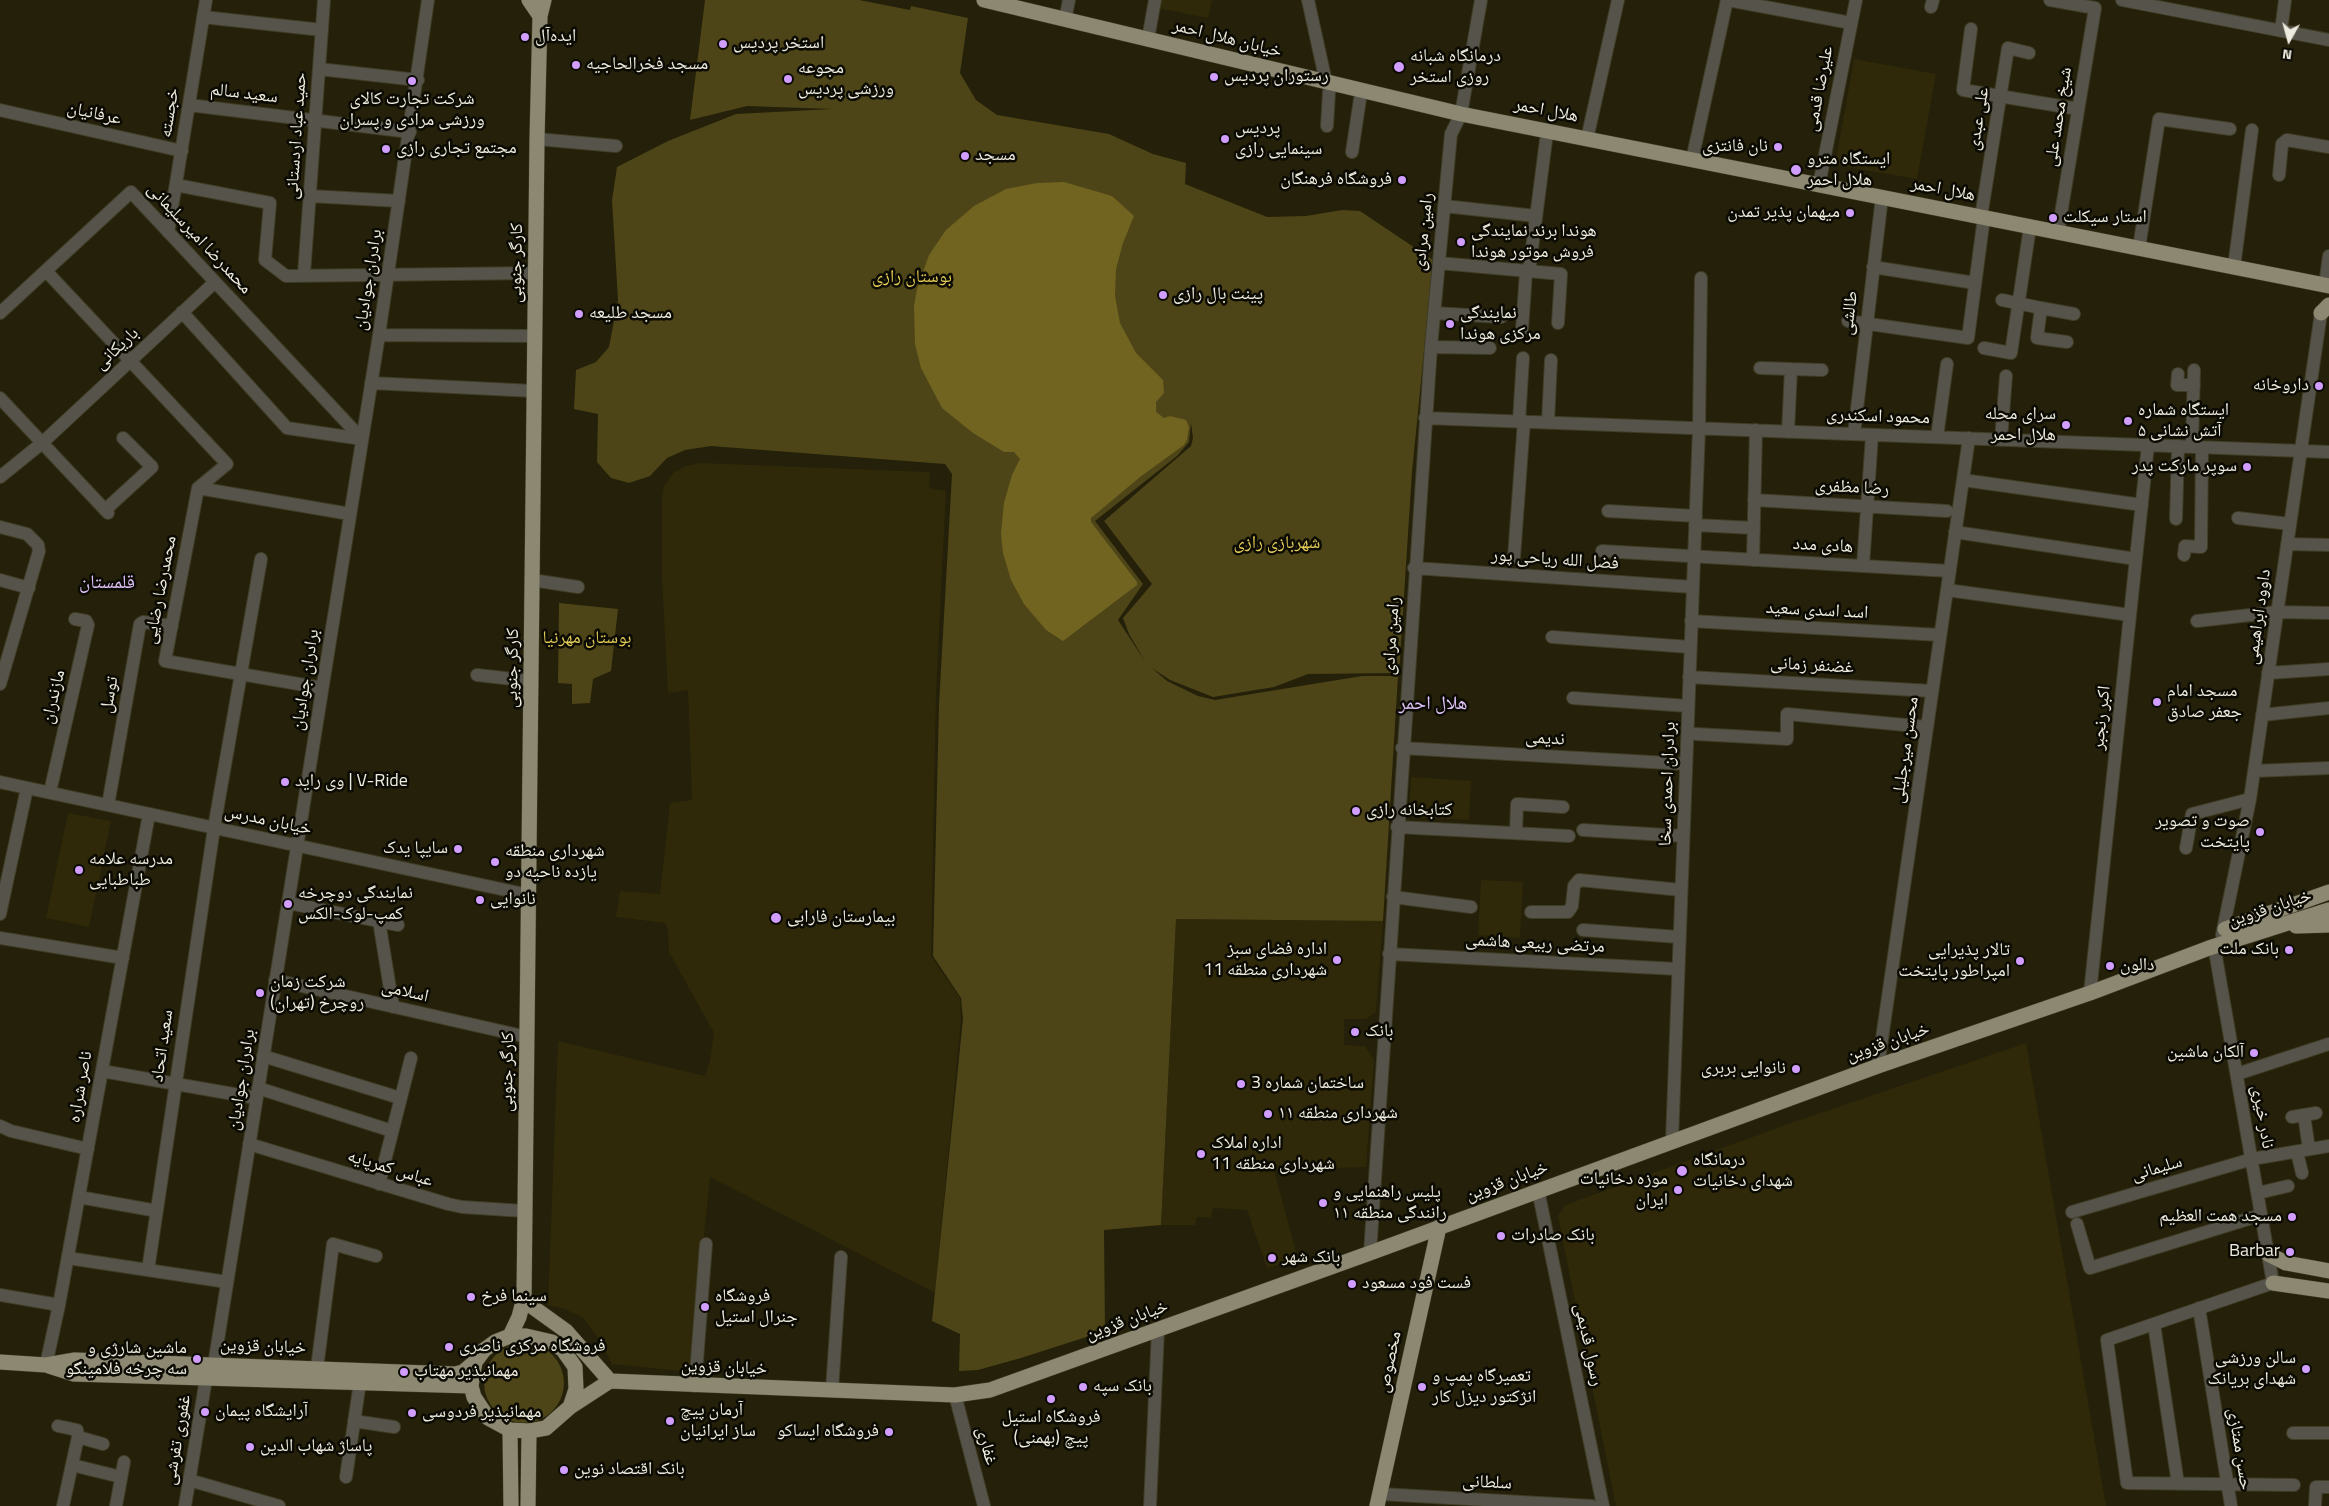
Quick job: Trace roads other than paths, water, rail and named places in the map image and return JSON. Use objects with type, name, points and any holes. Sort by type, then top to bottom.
[{"type":"main road","points":[[529,0],[540,16]]},
{"type":"main road","name":"کارگر جنوبی","points":[[510,1336],[519,1317],[524,1298],[536,139],[540,16],[544,0]]},
{"type":"main road","name":"خیابان هلال احمر","points":[[984,0],[1148,39],[1328,87],[1461,114]]},
{"type":"main road","name":"هلال احمر","points":[[1461,114],[2328,285]]},
{"type":"main road","points":[[2225,929],[2329,892]]},
{"type":"main road","name":"خیابان قزوین","points":[[610,1381],[695,1386],[955,1395],[976,1393],[1004,1385],[1158,1330],[1878,1066],[2126,980],[2213,952],[2274,926],[2327,916]]},
{"type":"main road","name":"مخصوص","points":[[1379,1500],[1439,1227]]},
{"type":"main road","points":[[2268,1254],[2286,1263],[2329,1271]]},
{"type":"main road","points":[[2273,1282],[2329,1291]]},
{"type":"main road","points":[[524,1298],[534,1308],[566,1331],[610,1381],[570,1407],[546,1428],[529,1431],[510,1430],[488,1418],[480,1410],[474,1397],[471,1386],[475,1362],[490,1346],[510,1336],[541,1338],[563,1350],[576,1372],[576,1389],[570,1407]]},
{"type":"main road","name":"خیابان قزوین","points":[[0,1362],[46,1365],[75,1360],[455,1374],[463,1372],[475,1362]]},
{"type":"main road","name":"خیابان قزوین","points":[[46,1365],[74,1374],[471,1386]]},
{"type":"main road","points":[[510,1430],[511,1506]]},
{"type":"main road","points":[[528,1506],[529,1431]]},
{"type":"street","name":"خجسته","points":[[168,232],[206,0]]},
{"type":"street","name":"حمید عباد اردستانی","points":[[304,274],[324,0]]},
{"type":"street","name":"برادران جوادیان","points":[[214,1365],[379,334],[418,80],[428,0]]},
{"type":"street","points":[[1065,20],[1069,0]]},
{"type":"street","points":[[1148,39],[1155,0]]},
{"type":"street","points":[[1308,0],[1328,87],[1327,126]]},
{"type":"street","name":"رامین مرادی","points":[[1370,1253],[1414,568],[1434,313],[1451,134],[1461,114],[1482,0]]},
{"type":"street","points":[[1587,139],[1618,0]]},
{"type":"street","points":[[1692,160],[1728,0],[1851,24]]},
{"type":"street","name":"علیرضا قدمی","points":[[1819,185],[1856,0]]},
{"type":"street","name":"شیخ محمد علی","points":[[2050,0],[2095,8],[2058,232]]},
{"type":"street","points":[[2122,0],[2329,40]]},
{"type":"street","points":[[2281,31],[2285,0]]},
{"type":"street","points":[[203,17],[322,30]]},
{"type":"street","points":[[1971,29],[1963,90],[2078,109]]},
{"type":"street","name":"علی عبدی","points":[[1866,324],[1968,338],[1983,217],[2008,48],[2029,53]]},
{"type":"street","points":[[319,68],[418,80]]},
{"type":"street","points":[[1352,152],[1360,100]]},
{"type":"street","name":"سعید سالم","points":[[189,105],[316,119],[410,132]]},
{"type":"street","name":"عرفانیان","points":[[0,110],[182,151]]},
{"type":"street","points":[[2139,248],[2159,119],[2230,128]]},
{"type":"street","points":[[2234,267],[2252,130]]},
{"type":"street","points":[[536,139],[616,146]]},
{"type":"street","points":[[1522,330],[1546,140]]},
{"type":"street","points":[[2278,175],[2282,144],[2287,140],[2329,147]]},
{"type":"street","points":[[176,185],[270,203],[265,260],[286,276],[304,274],[388,276],[535,273]]},
{"type":"street","name":"محمدرضا امیرسلیمانی","points":[[0,313],[131,192],[362,440]]},
{"type":"street","points":[[310,196],[399,201]]},
{"type":"street","name":"طالشی","points":[[1854,434],[1882,197]]},
{"type":"street","points":[[1444,206],[1536,216]]},
{"type":"street","points":[[1984,348],[2011,353],[2030,227]]},
{"type":"street","points":[[2328,285],[2329,256]]},
{"type":"street","points":[[1439,263],[1561,274],[1558,323]]},
{"type":"street","points":[[1874,266],[1975,283]]},
{"type":"street","points":[[46,271],[227,464],[198,488]]},
{"type":"street","name":"برادران احمدی سخا","points":[[1672,1142],[1699,428],[1701,278]]},
{"type":"street","name":"باریکانی","points":[[0,478],[42,442],[215,282]]},
{"type":"street","points":[[2002,300],[2074,314]]},
{"type":"street","points":[[2041,308],[2037,338],[2067,342]]},
{"type":"street","name":"داوود ابراهیمی","points":[[2213,952],[2225,929],[2250,799],[2301,451],[2325,309]]},
{"type":"street","points":[[182,312],[287,428],[362,440]]},
{"type":"street","points":[[1434,313],[1501,317]]},
{"type":"street","points":[[1848,321],[1866,324]]},
{"type":"street","points":[[379,334],[535,336]]},
{"type":"street","points":[[1431,347],[1490,348]]},
{"type":"street","points":[[1514,557],[1522,421],[1523,358]]},
{"type":"street","points":[[1548,422],[1551,360]]},
{"type":"street","points":[[1937,437],[1947,364]]},
{"type":"street","points":[[1760,368],[1822,370]]},
{"type":"street","points":[[1788,432],[1791,369]]},
{"type":"street","points":[[2184,555],[2185,546],[2201,546],[2194,370]]},
{"type":"street","points":[[2178,374],[2177,385],[2194,385]]},
{"type":"street","points":[[2001,440],[2006,376]]},
{"type":"street","points":[[371,384],[534,390]]},
{"type":"street","points":[[1,401],[107,512],[152,467],[123,438]]},
{"type":"street","name":"محمود اسکندری","points":[[1425,418],[2329,452]]},
{"type":"street","points":[[1753,560],[1756,430]]},
{"type":"street","points":[[1864,566],[1872,435]]},
{"type":"street","name":"محسن میرجلیلی","points":[[1878,1066],[1969,438]]},
{"type":"street","name":"اکبر رنجبر","points":[[2090,993],[2148,445]]},
{"type":"street","points":[[2176,519],[2178,446]]},
{"type":"street","points":[[1963,480],[2142,505]]},
{"type":"street","points":[[198,488],[350,514]]},
{"type":"street","name":"محمدرضا رضایی","points":[[198,488],[165,661],[322,688]]},
{"type":"street","name":"رضا مظفری","points":[[1754,500],[1947,511]]},
{"type":"street","points":[[1608,511],[1754,528]]},
{"type":"street","points":[[2238,518],[2290,524]]},
{"type":"street","points":[[0,527],[27,534],[38,545],[38,558],[2,667],[0,684]]},
{"type":"street","points":[[1955,532],[2136,559]]},
{"type":"street","points":[[2288,544],[2329,545]]},
{"type":"street","name":"هادی مدد","points":[[1602,551],[1950,571]]},
{"type":"street","name":"سعید اتحاد","points":[[148,1270],[214,828],[260,559]]},
{"type":"street","name":"فضل الله ریاحی پور","points":[[1414,568],[1693,587]]},
{"type":"street","points":[[0,580],[29,588]]},
{"type":"street","points":[[532,580],[578,587]]},
{"type":"street","points":[[1947,590],[2130,616]]},
{"type":"street","points":[[2197,621],[2278,612],[2329,613]]},
{"type":"street","name":"مازندران","points":[[50,792],[88,625],[86,621],[75,619]]},
{"type":"street","name":"اسد اسدی سعید","points":[[1692,621],[1940,635]]},
{"type":"street","name":"توسل","points":[[108,805],[140,624],[143,622],[172,626]]},
{"type":"street","points":[[1552,637],[1690,647]]},
{"type":"street","points":[[2268,673],[2329,669]]},
{"type":"street","points":[[477,675],[531,681]]},
{"type":"street","name":"غضنفر زمانی","points":[[1689,677],[1932,691]]},
{"type":"street","points":[[1573,698],[1688,706]]},
{"type":"street","points":[[2262,715],[2329,708]]},
{"type":"street","points":[[1696,734],[1786,739],[1787,714],[1927,727]]},
{"type":"street","name":"ندیمی","points":[[1402,748],[1686,764]]},
{"type":"street","points":[[2254,771],[2329,768]]},
{"type":"street","name":"خیابان مدرس","points":[[0,782],[529,895]]},
{"type":"street","points":[[0,914],[4,878],[27,788]]},
{"type":"street","points":[[2186,848],[2192,814],[2250,799]]},
{"type":"street","points":[[1516,833],[1517,804],[1563,807]]},
{"type":"street","name":"ناصر شراره","points":[[46,1365],[68,1258],[149,814]]},
{"type":"street","points":[[1398,827],[1569,836]]},
{"type":"street","points":[[1583,830],[1683,836]]},
{"type":"street","points":[[1531,912],[1568,912],[1572,906],[1575,883],[1579,880],[1681,890]]},
{"type":"street","points":[[1393,897],[1472,907]]},
{"type":"street","points":[[288,903],[398,925]]},
{"type":"street","points":[[379,921],[393,1008]]},
{"type":"street","points":[[1583,930],[1679,937]]},
{"type":"street","points":[[0,938],[123,958]]},
{"type":"street","name":"نادر خیری","points":[[2213,952],[2237,1074],[2273,1282]]},
{"type":"street","name":"مرتضی ربیعی هاشمی","points":[[1389,954],[1678,970]]},
{"type":"street","name":"اسلامی","points":[[275,980],[527,1038]]},
{"type":"street","points":[[2237,1074],[2329,1044]]},
{"type":"street","points":[[263,1056],[400,1098]]},
{"type":"street","points":[[379,1184],[411,1058]]},
{"type":"street","points":[[102,1071],[176,1084],[257,1093],[392,1131]]},
{"type":"street","points":[[2302,1173],[2304,1115]]},
{"type":"street","points":[[0,1126],[11,1131],[88,1149]]},
{"type":"street","name":"عباس کمرپایه","points":[[249,1144],[462,1207],[524,1211]]},
{"type":"street","name":"سلیمانی","points":[[2072,1212],[2252,1159],[2329,1146]]},
{"type":"street","points":[[2258,1193],[2288,1186]]},
{"type":"street","name":"رسول قدیمی","points":[[1538,1190],[1603,1506]]},
{"type":"street","points":[[79,1197],[156,1211]]},
{"type":"street","points":[[2077,1224],[2090,1268],[2261,1215]]},
{"type":"street","points":[[317,1368],[333,1244],[376,1256]]},
{"type":"street","points":[[695,1386],[706,1244]]},
{"type":"street","points":[[832,1390],[840,1257]]},
{"type":"street","points":[[68,1258],[227,1282]]},
{"type":"street","points":[[2273,1282],[2107,1340],[2127,1483],[2294,1485]]},
{"type":"street","points":[[0,1295],[59,1305]]},
{"type":"street","name":"حسن ممتازی","points":[[2198,1308],[2231,1506]]},
{"type":"street","points":[[2154,1324],[2178,1484]]},
{"type":"street","points":[[1150,1506],[1158,1330]]},
{"type":"street","name":"غفوری تفرشی","points":[[185,1506],[206,1379]]},
{"type":"street","points":[[346,1477],[360,1382]]},
{"type":"street","name":"غفاری","points":[[955,1395],[984,1506]]},
{"type":"street","points":[[354,1421],[394,1427]]},
{"type":"street","points":[[58,1426],[77,1430],[78,1437],[63,1506]]},
{"type":"street","points":[[2293,1433],[2329,1433]]},
{"type":"street","points":[[78,1437],[103,1444]]},
{"type":"street","points":[[116,1506],[124,1462]]},
{"type":"street","points":[[72,1465],[121,1477]]},
{"type":"street","points":[[189,1480],[279,1506]]},
{"type":"street","points":[[2315,1506],[2316,1487],[2329,1487]]},
{"type":"street","name":"سلطانی","points":[[1379,1500],[1592,1506]]},
{"type":"place","name":"ایده‌آل","points":[[525,37]]},
{"type":"place","name":"استخر پردیس","points":[[723,44]]},
{"type":"place","name":"مسجد فخرالحاجیه","points":[[576,65]]},
{"type":"place","name":"درمانگاه شبانه روزی استخر","points":[[1399,67]]},
{"type":"place","name":"رستوران پردیس","points":[[1214,77]]},
{"type":"place","name":"مجوعه ورزشی پردیس","points":[[788,79]]},
{"type":"place","name":"شرکت تجارت کالای ورزشی مرادی و پسران","points":[[412,81]]},
{"type":"place","name":"پردیس سینمایی رازی","points":[[1225,139]]},
{"type":"place","name":"نان فانتزی","points":[[1778,147]]},
{"type":"place","name":"مجتمع تجاری رازی","points":[[386,149]]},
{"type":"place","name":"مسجد","points":[[965,156]]},
{"type":"place","name":"ایستگاه مترو هلال احمر","points":[[1796,170]]},
{"type":"place","name":"فروشگاه فرهنگان","points":[[1402,180]]},
{"type":"place","name":"میهمان پذیر تمدن","points":[[1850,213]]},
{"type":"place","name":"استار سیکلت","points":[[2053,218]]},
{"type":"place","name":"هوندا برند نمایندگی فروش موتور هوندا","points":[[1461,242]]},
{"type":"place","name":"پینت بال رازی","points":[[1163,295]]},
{"type":"place","name":"مسجد طلیعه","points":[[579,314]]},
{"type":"place","name":"نمایندگی مرکزی هوندا","points":[[1450,324]]},
{"type":"place","name":"داروخانه","points":[[2319,386]]},
{"type":"place","name":"ایستگاه شماره ۵ آتش نشانی","points":[[2128,421]]},
{"type":"place","name":"سرای محله هلال احمر","points":[[2066,425]]},
{"type":"place","name":"سوپر مارکت پدر","points":[[2247,467]]},
{"type":"place","name":"مسجد امام جعفر صادق","points":[[2157,702]]},
{"type":"place","name":"وی راید | V-Ride","points":[[285,782]]},
{"type":"place","name":"کتابخانه رازی","points":[[1356,811]]},
{"type":"place","name":"صوت و تصویر پایتخت","points":[[2260,832]]},
{"type":"place","name":"سایپا یدک","points":[[458,849]]},
{"type":"place","name":"شهرداری منطقه یازده ناحیه دو","points":[[495,862]]},
{"type":"place","name":"مدرسه علامه طباطبایی","points":[[79,870]]},
{"type":"place","name":"نانوایی","points":[[480,900]]},
{"type":"place","name":"نمایندگی دوچرخه کمپ-لوک-الکس","points":[[288,904]]},
{"type":"place","name":"بیمارستان فارابی","points":[[776,918]]},
{"type":"place","name":"بانک ملت","points":[[2289,950]]},
{"type":"place","name":"اداره فضای سبز شهرداری منطقه 11","points":[[1337,960]]},
{"type":"place","name":"تالار پذیرایی امپراطور پایتخت","points":[[2020,961]]},
{"type":"place","name":"دالون","points":[[2110,966]]},
{"type":"place","name":"شرکت زمان روچرخ (تهران)","points":[[260,993]]},
{"type":"place","name":"بانک","points":[[1355,1032]]},
{"type":"place","name":"آلکان ماشین","points":[[2254,1053]]},
{"type":"place","name":"نانوایی بربری","points":[[1796,1069]]},
{"type":"place","name":"ساختمان شماره 3","points":[[1241,1084]]},
{"type":"place","name":"شهرداری منطقه ۱۱","points":[[1268,1114]]},
{"type":"place","name":"اداره املاک شهرداری منطقه 11","points":[[1201,1154]]},
{"type":"place","name":"درمانگاه شهدای دخانیات","points":[[1682,1171]]},
{"type":"place","name":"موزه دخانیات ایران","points":[[1678,1190]]},
{"type":"place","name":"پلیس راهنمایی و رانندگی منطقه ۱۱","points":[[1323,1203]]},
{"type":"place","name":"مسجد همت العظیم","points":[[2292,1217]]},
{"type":"place","name":"بانک صادرات","points":[[1501,1236]]},
{"type":"place","name":"Barbar","points":[[2290,1252]]},
{"type":"place","name":"بانک شهر","points":[[1272,1258]]},
{"type":"place","name":"فست فود مسعود","points":[[1352,1284]]},
{"type":"place","name":"سینما فرخ","points":[[471,1297]]},
{"type":"place","name":"فروشگاه جنرال استیل","points":[[705,1307]]},
{"type":"place","name":"فروشگاه مرکزی ناصری","points":[[449,1347]]},
{"type":"place","name":"ماشین شارژی و سه چرخه فلامینگو","points":[[197,1359]]},
{"type":"place","name":"سالن ورزشی شهدای بریانک","points":[[2306,1369]]},
{"type":"place","name":"مهمانپذیر مهتاب","points":[[404,1372]]},
{"type":"place","name":"بانک سپه","points":[[1083,1387]]},
{"type":"place","name":"تعمیرگاه پمپ و انژکتور دیزل کار","points":[[1422,1387]]},
{"type":"place","name":"فروشگاه استیل پیچ (بهمنی)","points":[[1051,1399]]},
{"type":"place","name":"آرایشگاه پیمان","points":[[205,1412]]},
{"type":"place","name":"مهمانپذیر فردوسی","points":[[412,1413]]},
{"type":"place","name":"آرمان پیچ ساز ایرانیان","points":[[670,1421]]},
{"type":"place","name":"فروشگاه ایساکو","points":[[889,1432]]},
{"type":"place","name":"پاساژ شهاب الدین","points":[[250,1447]]},
{"type":"place","name":"بانک اقتصاد نوین","points":[[564,1470]]},
{"type":"district","name":"قلمستان","points":[[107,583]]},
{"type":"district","name":"هلال احمر","points":[[1433,704]]},
{"type":"park label","name":"بوستان رازی","points":[[912,278]]},
{"type":"park label","name":"شهربازی رازی","points":[[1277,544]]},
{"type":"park label","name":"بوستان مهرنیا","points":[[587,639]]}]
